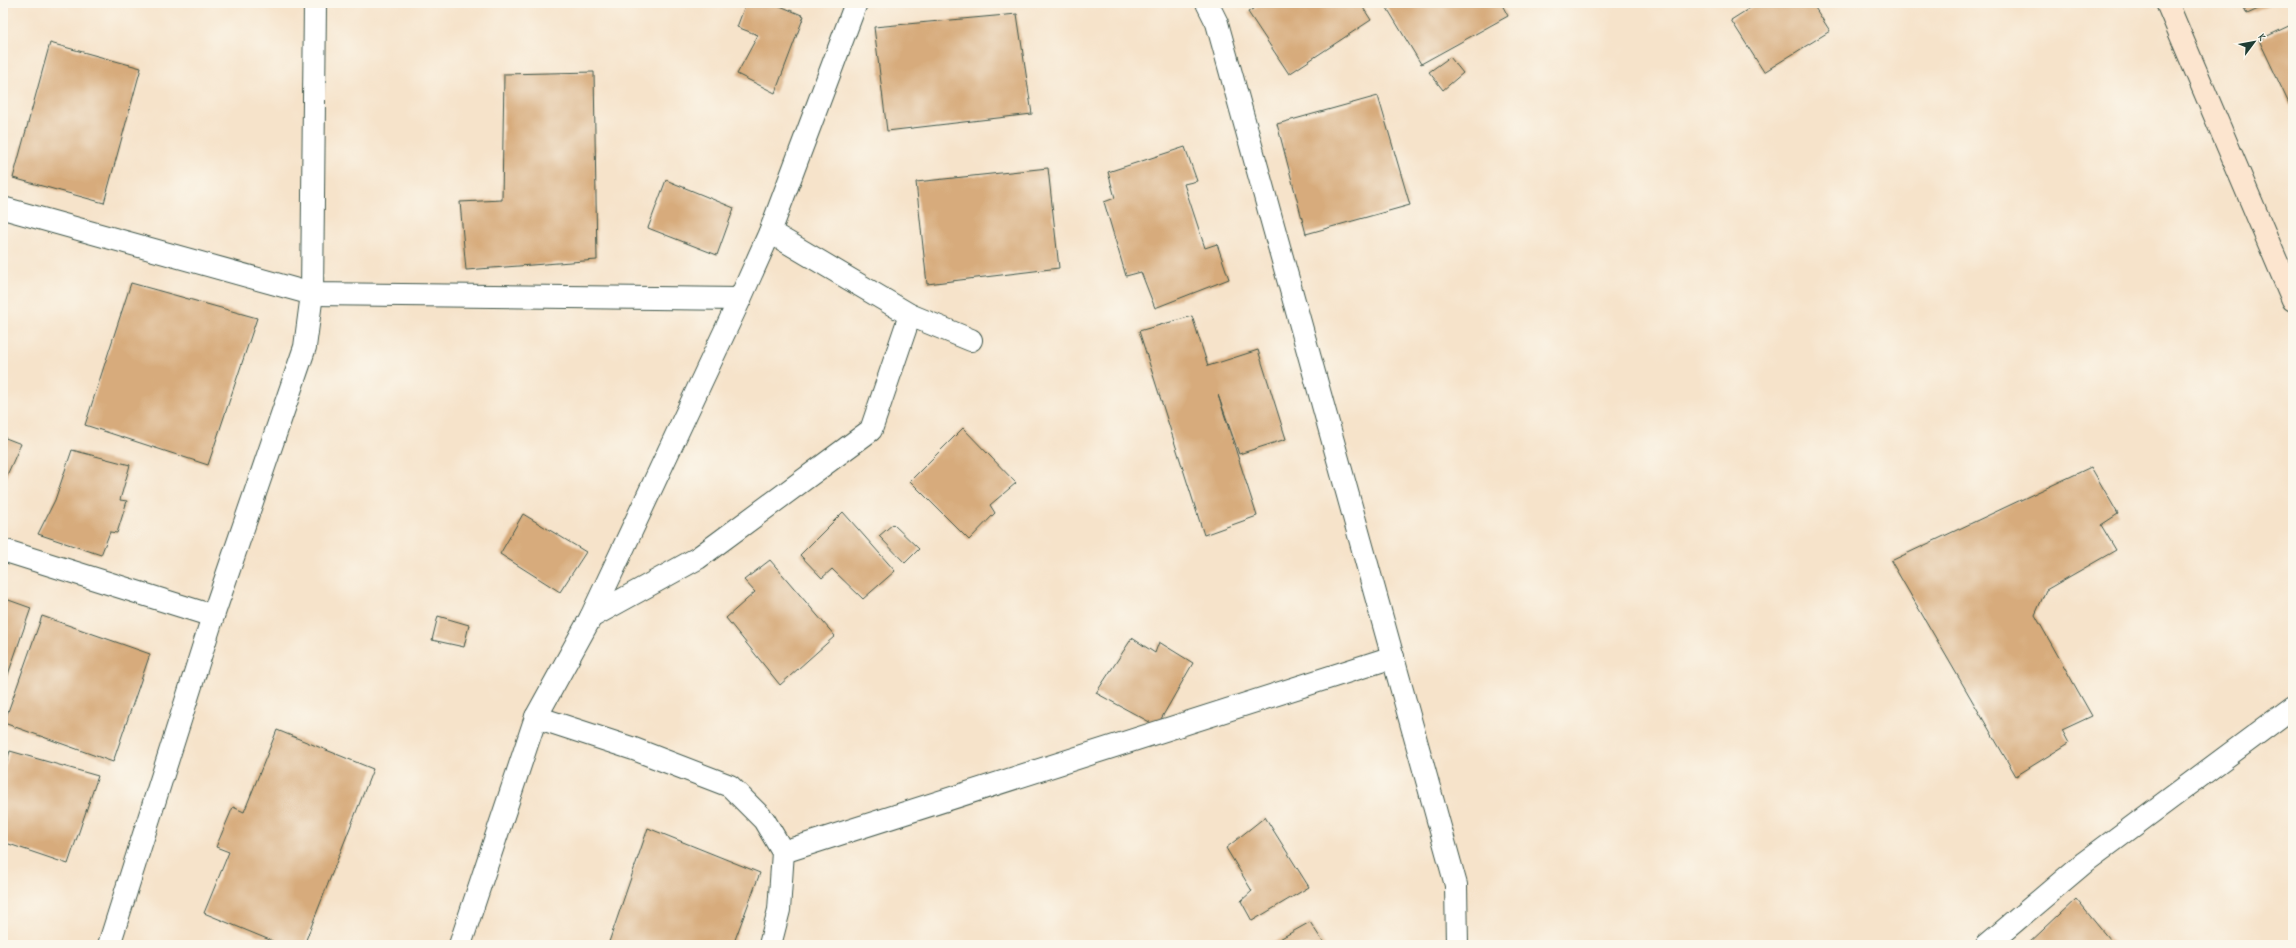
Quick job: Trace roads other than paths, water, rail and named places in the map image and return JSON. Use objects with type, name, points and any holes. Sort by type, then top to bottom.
[{"type":"main road","points":[[2167,3],[2293,300]]},
{"type":"street","points":[[109,945],[213,616],[305,347],[312,294],[315,3]]},
{"type":"street","points":[[460,945],[536,717],[590,617],[740,299],[770,232],[856,3]]},
{"type":"street","points":[[1207,3],[1217,23],[1456,885],[1457,945]]},
{"type":"street","points":[[3,208],[312,294],[740,299]]},
{"type":"street","points":[[770,232],[910,315],[971,340]]},
{"type":"street","points":[[590,617],[698,558],[871,430],[910,315]]},
{"type":"street","points":[[3,550],[213,616]]},
{"type":"street","points":[[783,852],[1393,656]]},
{"type":"street","points":[[1987,945],[2085,862],[2293,707]]},
{"type":"street","points":[[536,717],[634,749],[730,786],[764,820],[783,852],[779,910],[770,945]]}]
